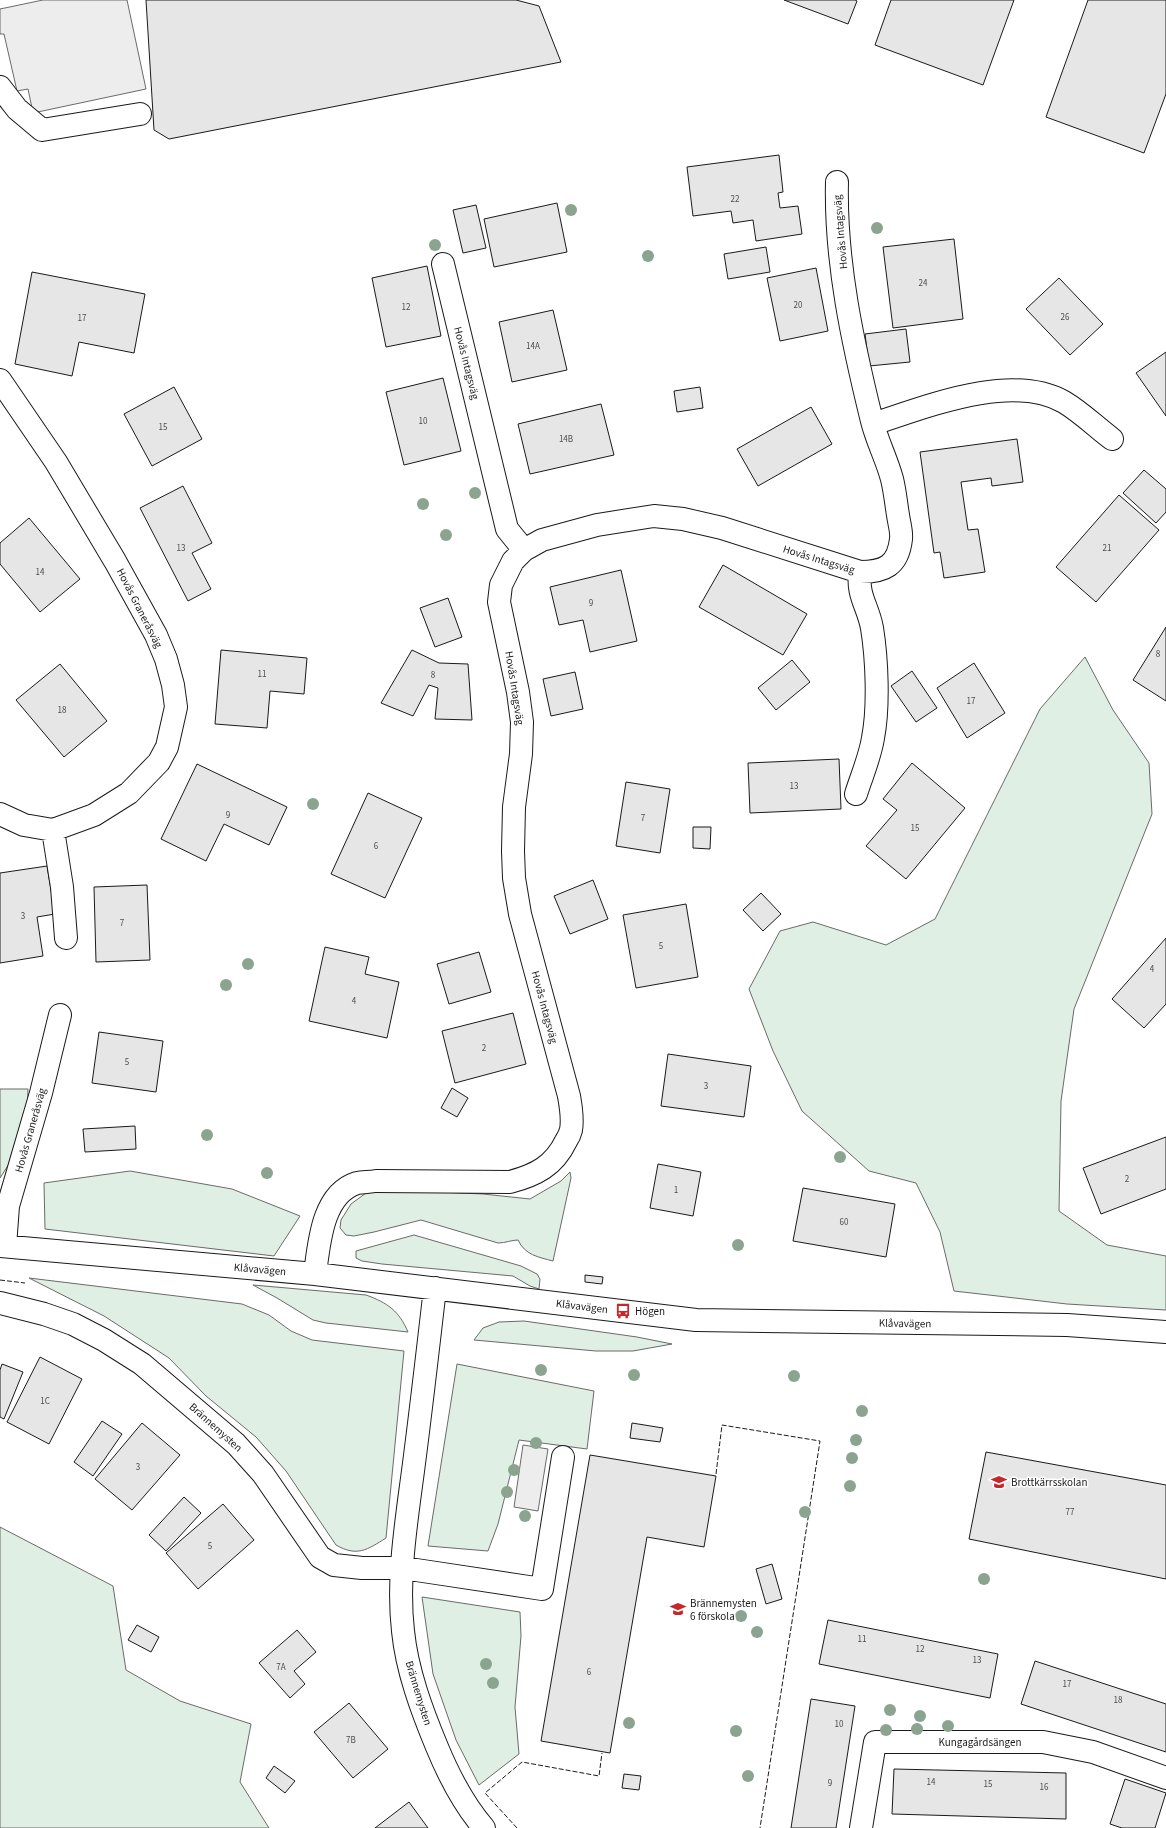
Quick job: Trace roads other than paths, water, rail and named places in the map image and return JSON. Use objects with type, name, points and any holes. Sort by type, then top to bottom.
[{"type":"street","points":[[0,87],[17,109],[42,130],[140,114]]},
{"type":"street","name":"Hovås Intagsväg","points":[[315,1274],[324,1218],[333,1202],[346,1190],[357,1183],[376,1181],[510,1182],[529,1177],[554,1161],[562,1151],[571,1131],[572,1115],[569,1096],[520,914],[514,878],[514,808],[521,754],[522,722],[518,692],[499,602],[501,585],[513,561],[524,550],[542,540],[573,530],[654,516],[683,519],[722,528],[860,572],[875,572],[889,568],[897,554],[901,538],[892,480],[873,424],[861,378],[845,290],[836,213],[837,182]]},
{"type":"street","name":"Hovås Intagsväg","points":[[443,264],[507,529],[524,550]]},
{"type":"street","name":"Hovås Graneråsväg","points":[[0,380],[56,462],[115,560],[156,635],[166,659],[173,685],[176,707],[167,747],[159,762],[146,778],[129,793],[94,815],[53,830],[24,825],[0,814]]},
{"type":"street","points":[[873,424],[971,394],[997,391],[1021,391],[1045,394],[1064,402],[1112,438]]},
{"type":"street","name":"Hovås Intagsväg","points":[[856,794],[873,740],[876,718],[872,628],[858,585],[860,572]]},
{"type":"street","points":[[53,830],[62,887],[66,938]]},
{"type":"street","name":"Hovås Graneråsväg","points":[[3,1246],[8,1206],[41,1093],[60,1015]]},
{"type":"street","name":"Klåvavägen","points":[[3,1246],[315,1274],[696,1320],[1067,1325],[1166,1332]]},
{"type":"street","name":"Brännemysten","points":[[435,1288],[407,1514],[401,1592],[403,1632],[423,1715],[443,1762],[460,1794],[471,1813],[484,1828]]},
{"type":"street","name":"Brännemysten","points":[[0,1303],[44,1314],[73,1324],[104,1340],[142,1364],[240,1447],[263,1474],[320,1557],[334,1565],[362,1568],[403,1568]]},
{"type":"street","points":[[403,1568],[542,1589],[563,1457]]},
{"type":"street","name":"Kungagårdsängen","points":[[861,1828],[875,1742],[1043,1742],[1093,1752],[1166,1778]]},
{"type":"place","name":"Högen","points":[[623,1311]]},
{"type":"place","name":"Brottkärrsskolan","points":[[999,1482]]},
{"type":"place","name":"Brännemysten 6 förskola","points":[[678,1609]]}]
